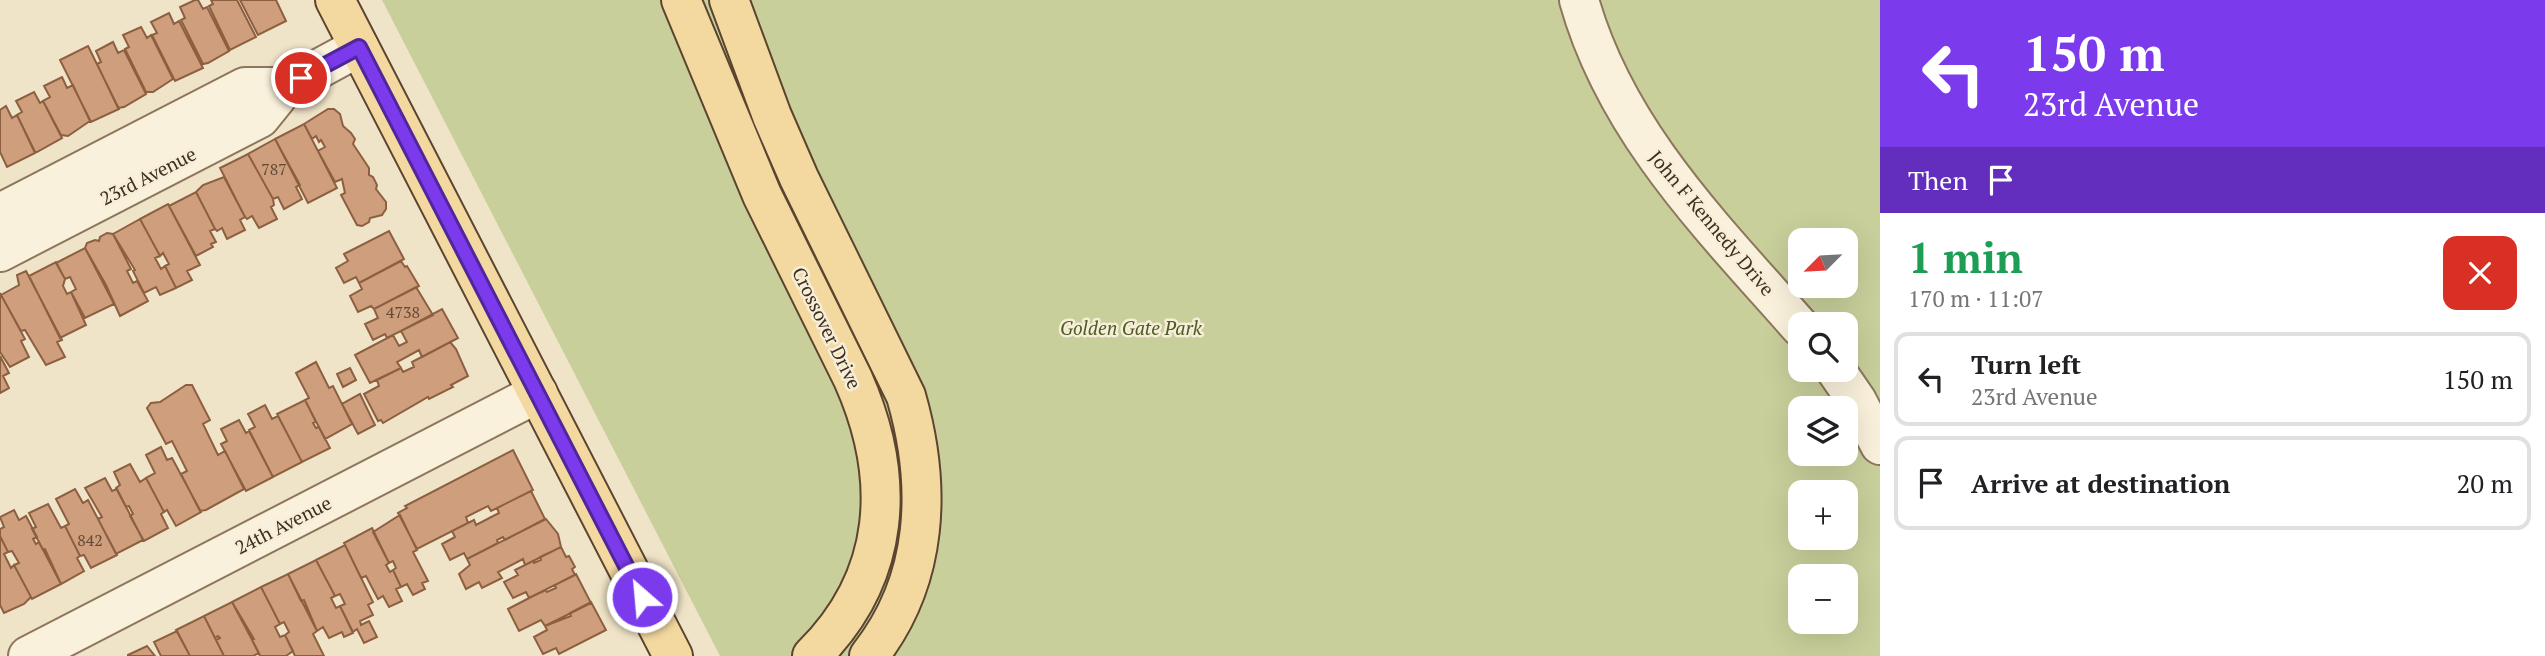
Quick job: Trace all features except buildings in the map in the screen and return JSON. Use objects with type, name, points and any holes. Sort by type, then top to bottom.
[{"type":"main road","points":[[335,0],[673,656]]},
{"type":"main road","points":[[729,0],[778,129],[901,385],[917,433],[922,468],[920,540],[911,577],[896,613],[869,656]]},
{"type":"main road","name":"Crossover Drive","points":[[687,10],[762,195],[853,380],[867,411],[876,442],[882,503],[871,564],[845,618],[812,656]]},
{"type":"street","name":"John F Kennedy Drive","points":[[1579,0],[1620,102],[1644,143],[1703,217],[1788,313]]},
{"type":"street","name":"23rd Avenue","points":[[0,213],[57,203],[260,118],[285,87],[359,47]]},
{"type":"street","name":"23rd Avenue","points":[[0,252],[57,203]]},
{"type":"street","points":[[1844,382],[1880,445]]},
{"type":"street","name":"24th Avenue","points":[[28,656],[538,393]]},
{"type":"green space","name":"Golden Gate Park","points":[[382,0],[1880,0],[1880,656],[720,656]]},
{"type":"route","points":[[301,78],[359,47],[642,597]]}]
